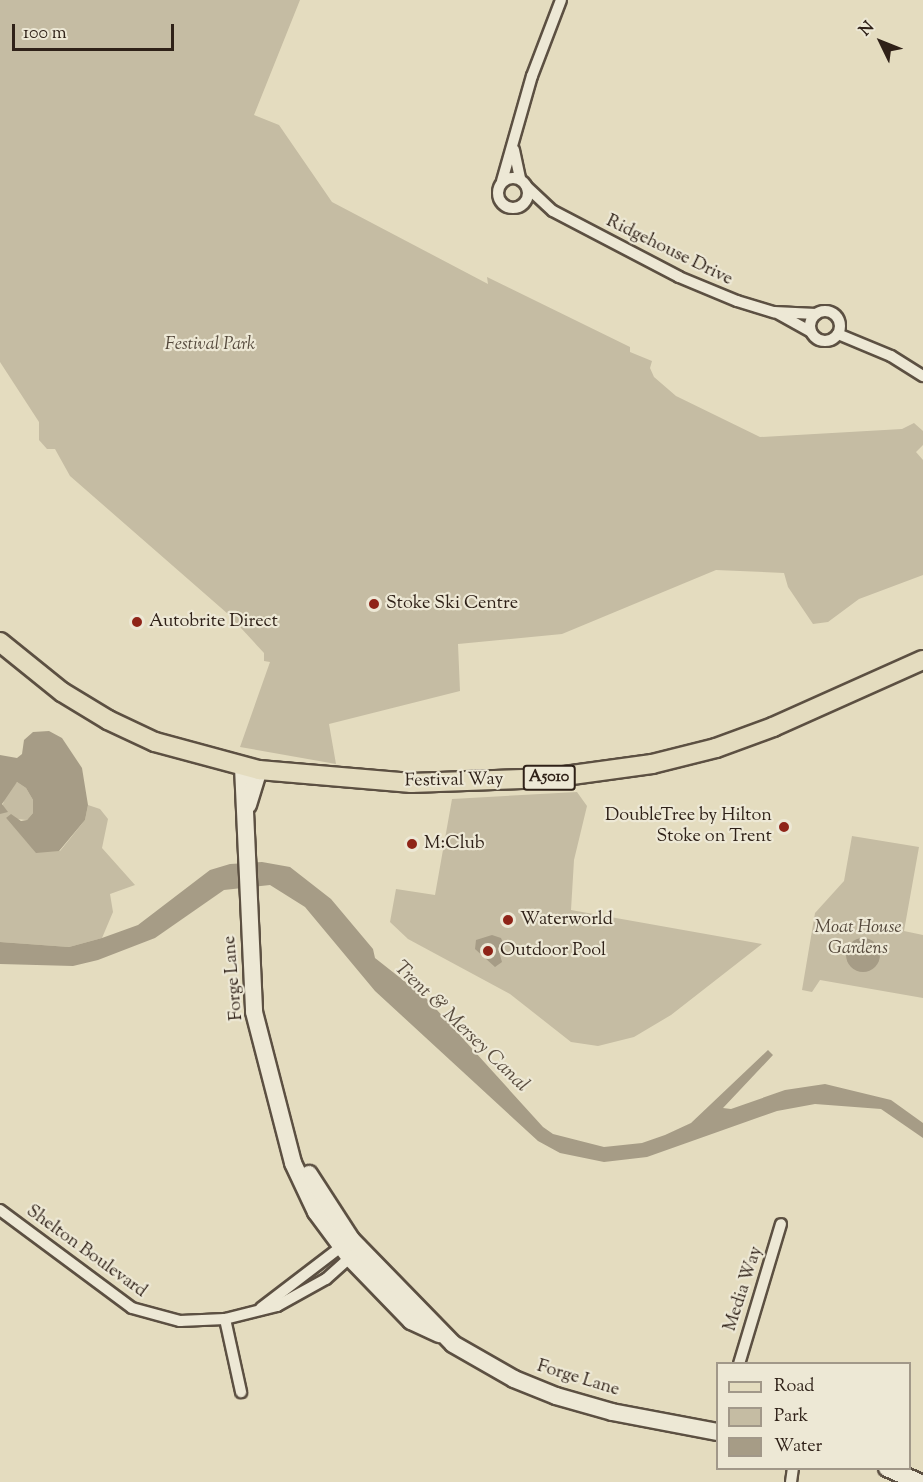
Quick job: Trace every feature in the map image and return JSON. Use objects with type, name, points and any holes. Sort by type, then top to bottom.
[{"type":"main road","name":"Festival Way","points":[[0,642],[62,692],[134,734],[251,768],[411,783],[550,778],[640,766],[716,748],[773,727],[923,660]]},
{"type":"street","points":[[514,146],[528,197],[522,205],[508,208],[501,203],[497,194],[514,146],[532,76],[561,0]]},
{"type":"street","points":[[502,182],[523,183]]},
{"type":"street","name":"Ridgehouse Drive","points":[[523,183],[553,211],[678,277],[774,312],[811,332]]},
{"type":"street","name":"Ridgehouse Drive","points":[[522,205],[553,211]]},
{"type":"street","points":[[827,310],[835,315],[840,325],[838,334],[826,341],[811,332],[809,324],[816,314],[827,310]]},
{"type":"street","name":"Ridgehouse Drive","points":[[774,312],[816,314]]},
{"type":"street","points":[[838,334],[891,356],[923,376]]},
{"type":"street","name":"Forge Lane","points":[[251,768],[248,805],[248,898],[254,1012],[290,1143],[351,1248],[439,1334],[514,1379],[556,1396],[612,1412],[716,1432]]},
{"type":"street","name":"Shelton Boulevard","points":[[0,1210],[132,1308],[180,1321],[225,1319],[261,1308],[277,1306],[298,1294],[351,1248]]},
{"type":"street","name":"Media Way","points":[[740,1362],[781,1224]]},
{"type":"street","points":[[225,1319],[241,1392]]},
{"type":"street","points":[[892,1470],[919,1482]]},
{"type":"green space","name":"Festival Park","points":[[0,0],[300,0],[254,115],[279,125],[332,202],[488,284],[487,277],[630,347],[630,352],[652,361],[650,368],[654,377],[676,396],[760,437],[902,429],[914,423],[923,431],[923,445],[916,452],[923,460],[923,575],[859,599],[828,622],[813,624],[788,587],[784,573],[716,570],[562,634],[458,644],[460,691],[329,724],[336,764],[240,747],[270,662],[264,661],[264,653],[228,614],[70,476],[55,449],[47,449],[39,440],[39,422],[0,362]]},
{"type":"green space","points":[[17,782],[26,788],[33,800],[33,813],[27,820],[6,818],[27,842],[60,851],[85,820],[88,805],[100,809],[108,819],[102,848],[135,885],[110,894],[113,912],[102,938],[69,947],[0,942],[0,814],[6,794]]},
{"type":"green space","name":"Waterworld","points":[[577,792],[587,806],[574,860],[571,910],[762,944],[671,1015],[634,1037],[598,1046],[571,1042],[510,994],[408,939],[390,922],[396,889],[435,895],[452,799]]},
{"type":"green space","name":"Moat House Gardens","points":[[852,836],[919,847],[904,931],[923,935],[923,998],[820,980],[812,992],[802,990],[815,913],[844,881]]},
{"type":"water","points":[[49,731],[62,738],[82,768],[88,805],[85,820],[59,851],[36,853],[6,818],[11,814],[21,821],[27,820],[33,813],[33,800],[26,788],[17,782],[2,804],[8,812],[0,814],[0,755],[17,758],[22,754],[24,740],[33,732]]},
{"type":"water","points":[[262,862],[290,867],[331,899],[373,949],[375,958],[427,999],[543,1127],[553,1134],[604,1147],[642,1143],[665,1135],[691,1123],[768,1050],[773,1055],[723,1108],[731,1109],[785,1090],[825,1084],[891,1100],[923,1123],[923,1138],[881,1109],[815,1104],[777,1111],[647,1157],[604,1162],[560,1153],[538,1141],[375,991],[305,907],[270,885],[224,890],[155,938],[98,960],[73,966],[0,964],[0,942],[69,947],[102,938],[138,925],[210,870],[230,864]]},
{"type":"water","name":"Outdoor Pool","points":[[492,935],[501,938],[504,945],[498,948],[502,962],[495,967],[475,949],[476,940]]},
{"type":"water","points":[[863,938],[875,943],[880,955],[875,967],[863,972],[851,967],[846,955],[851,943]]},
{"type":"place","name":"Stoke Ski Centre","points":[[374,604]]},
{"type":"place","name":"Autobrite Direct","points":[[137,622]]},
{"type":"place","name":"DoubleTree by Hilton Stoke on Trent","points":[[784,827]]},
{"type":"place","name":"M:Club","points":[[412,844]]},
{"type":"place","name":"Waterworld","points":[[508,920]]},
{"type":"place","name":"Outdoor Pool","points":[[488,951]]},
{"type":"water label","name":"Trent & Mersey Canal","points":[[461,1027]]}]
